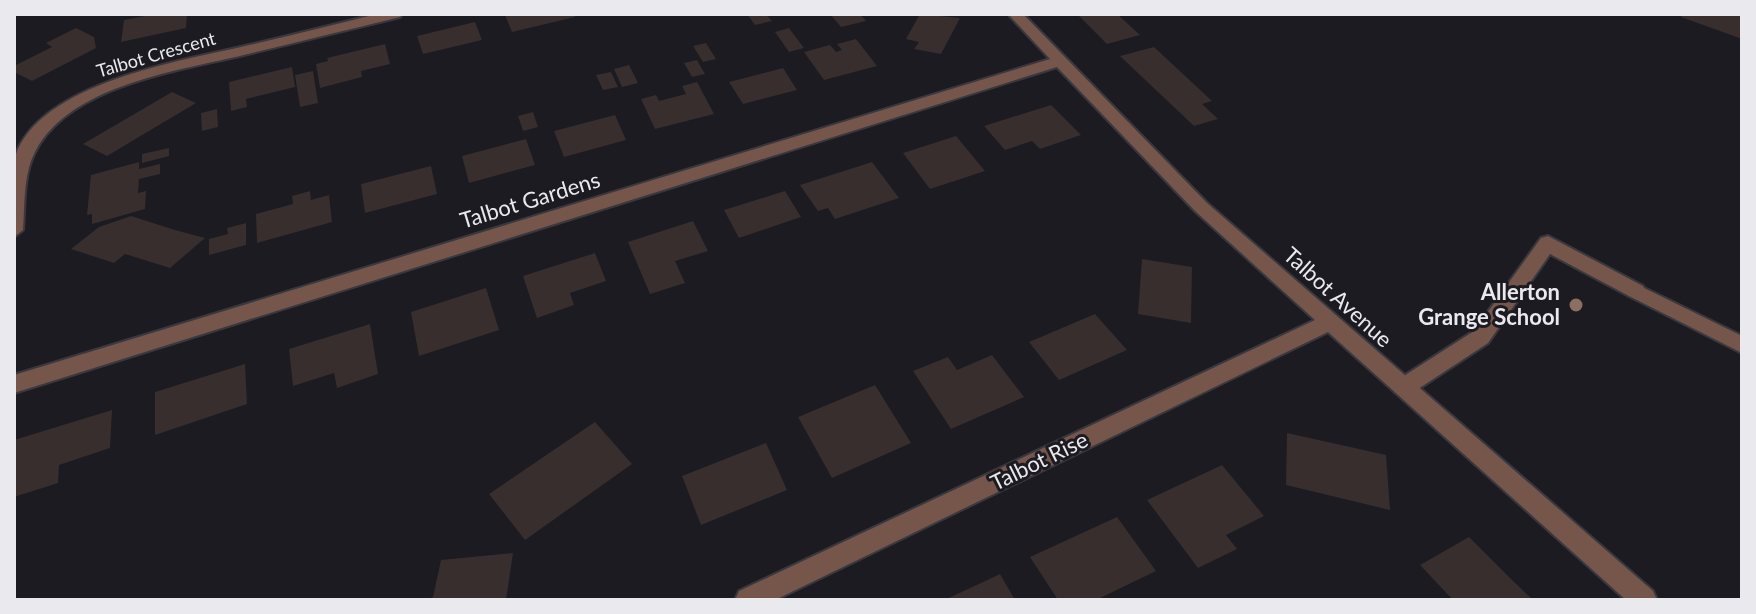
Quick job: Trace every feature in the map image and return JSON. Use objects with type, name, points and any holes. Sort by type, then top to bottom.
[{"type":"street","name":"Talbot Crescent","points":[[14,230],[27,149],[47,125],[77,102],[116,84],[156,72],[364,18],[395,14]]},
{"type":"street","name":"Talbot Avenue","points":[[1015,14],[1167,174],[1644,600]]},
{"type":"street","name":"Talbot Gardens","points":[[14,384],[1059,61]]},
{"type":"street","points":[[1404,387],[1481,337],[1548,243],[1565,255],[1742,345]]},
{"type":"street","name":"Talbot Rise","points":[[748,600],[1330,322]]},
{"type":"building","points":[[156,14],[187,14],[186,28],[121,42],[124,20]]},
{"type":"building","points":[[574,14],[575,17],[512,32],[505,15]]},
{"type":"building","points":[[747,14],[766,14],[772,21],[755,25]]},
{"type":"building","points":[[830,14],[860,14],[866,21],[841,27]]},
{"type":"building","points":[[920,14],[960,18],[941,54],[914,49],[919,42],[906,39]]},
{"type":"building","points":[[1077,14],[1117,14],[1140,35],[1107,44]]},
{"type":"building","points":[[1683,14],[1742,14],[1742,39],[1681,17]]},
{"type":"building","points":[[475,22],[482,40],[423,54],[417,36]]},
{"type":"building","points":[[76,28],[94,37],[96,48],[32,81],[14,72],[14,66],[52,47],[46,43]]},
{"type":"building","points":[[789,28],[804,48],[789,52],[775,32]]},
{"type":"building","points":[[856,39],[877,66],[824,80],[804,52],[830,45],[836,52],[842,50],[837,44]]},
{"type":"building","points":[[706,43],[716,59],[703,62],[693,46]]},
{"type":"building","points":[[385,44],[390,64],[361,71],[362,77],[320,88],[316,64],[328,61],[327,58]]},
{"type":"building","points":[[1154,47],[1212,101],[1202,104],[1218,119],[1194,126],[1120,56]]},
{"type":"building","points":[[697,60],[705,74],[692,77],[684,63]]},
{"type":"building","points":[[629,65],[638,83],[622,87],[614,69]]},
{"type":"building","points":[[292,67],[295,87],[246,99],[247,107],[231,111],[229,82]]},
{"type":"building","points":[[783,68],[797,90],[743,104],[729,82]]},
{"type":"building","points":[[313,71],[318,103],[300,107],[295,75]]},
{"type":"building","points":[[611,72],[618,87],[603,90],[596,75]]},
{"type":"building","points":[[697,82],[714,114],[655,129],[641,99],[656,95],[659,101],[686,94],[682,86]]},
{"type":"building","points":[[172,92],[196,103],[107,156],[83,144]]},
{"type":"building","points":[[1051,105],[1081,135],[1040,149],[1032,141],[1005,150],[984,126]]},
{"type":"building","points":[[217,109],[218,127],[202,131],[201,113]]},
{"type":"building","points":[[533,112],[538,127],[523,131],[518,116]]},
{"type":"building","points":[[615,115],[626,140],[564,157],[554,131]]},
{"type":"building","points":[[956,136],[985,171],[930,189],[903,153]]},
{"type":"building","points":[[526,139],[535,165],[469,183],[462,156]]},
{"type":"building","points":[[169,148],[169,156],[142,163],[142,154]]},
{"type":"building","points":[[139,162],[139,169],[160,164],[160,174],[139,179],[138,193],[146,191],[145,209],[92,224],[92,214],[87,215],[91,175]]},
{"type":"building","points":[[872,162],[899,198],[835,219],[828,208],[818,211],[800,185]]},
{"type":"building","points":[[431,166],[437,194],[365,213],[361,184]]},
{"type":"building","points":[[310,191],[311,200],[329,195],[332,222],[257,243],[256,214],[293,204],[292,196]]},
{"type":"building","points":[[785,191],[801,217],[739,238],[724,210]]},
{"type":"building","points":[[131,216],[205,238],[170,268],[125,254],[114,263],[71,249],[99,227]]},
{"type":"building","points":[[693,221],[708,251],[675,261],[685,283],[650,294],[628,242]]},
{"type":"building","points":[[246,223],[246,245],[209,255],[209,239],[228,234],[227,228]]},
{"type":"building","points":[[595,253],[606,281],[570,293],[574,305],[537,318],[523,276]]},
{"type":"building","points":[[1142,259],[1192,267],[1191,323],[1138,314]]},
{"type":"building","points":[[486,288],[499,330],[419,356],[411,312]]},
{"type":"building","points":[[1095,314],[1127,350],[1059,380],[1029,342]]},
{"type":"building","points":[[370,324],[378,374],[337,388],[334,373],[293,386],[289,349]]},
{"type":"building","points":[[992,355],[1024,397],[951,429],[913,371],[948,357],[957,370]]},
{"type":"building","points":[[245,364],[247,404],[155,435],[155,392]]},
{"type":"building","points":[[875,385],[911,443],[832,478],[798,417]]},
{"type":"building","points":[[112,410],[110,448],[59,465],[58,483],[14,497],[14,440]]},
{"type":"building","points":[[595,422],[632,464],[525,540],[489,494]]},
{"type":"building","points":[[1287,433],[1386,455],[1390,510],[1286,485]]},
{"type":"building","points":[[766,443],[787,490],[701,525],[682,476]]},
{"type":"building","points":[[1222,465],[1264,516],[1226,535],[1237,549],[1198,568],[1147,500]]},
{"type":"building","points":[[1117,517],[1156,571],[1096,600],[1058,600],[1030,557]]},
{"type":"building","points":[[1469,537],[1533,600],[1453,600],[1420,565]]},
{"type":"building","points":[[513,553],[506,600],[425,600],[433,597],[441,560]]},
{"type":"building","points":[[1000,574],[1015,600],[944,600],[953,596]]},
{"type":"place","name":"Allerton Grange School","points":[[1576,305]]}]
